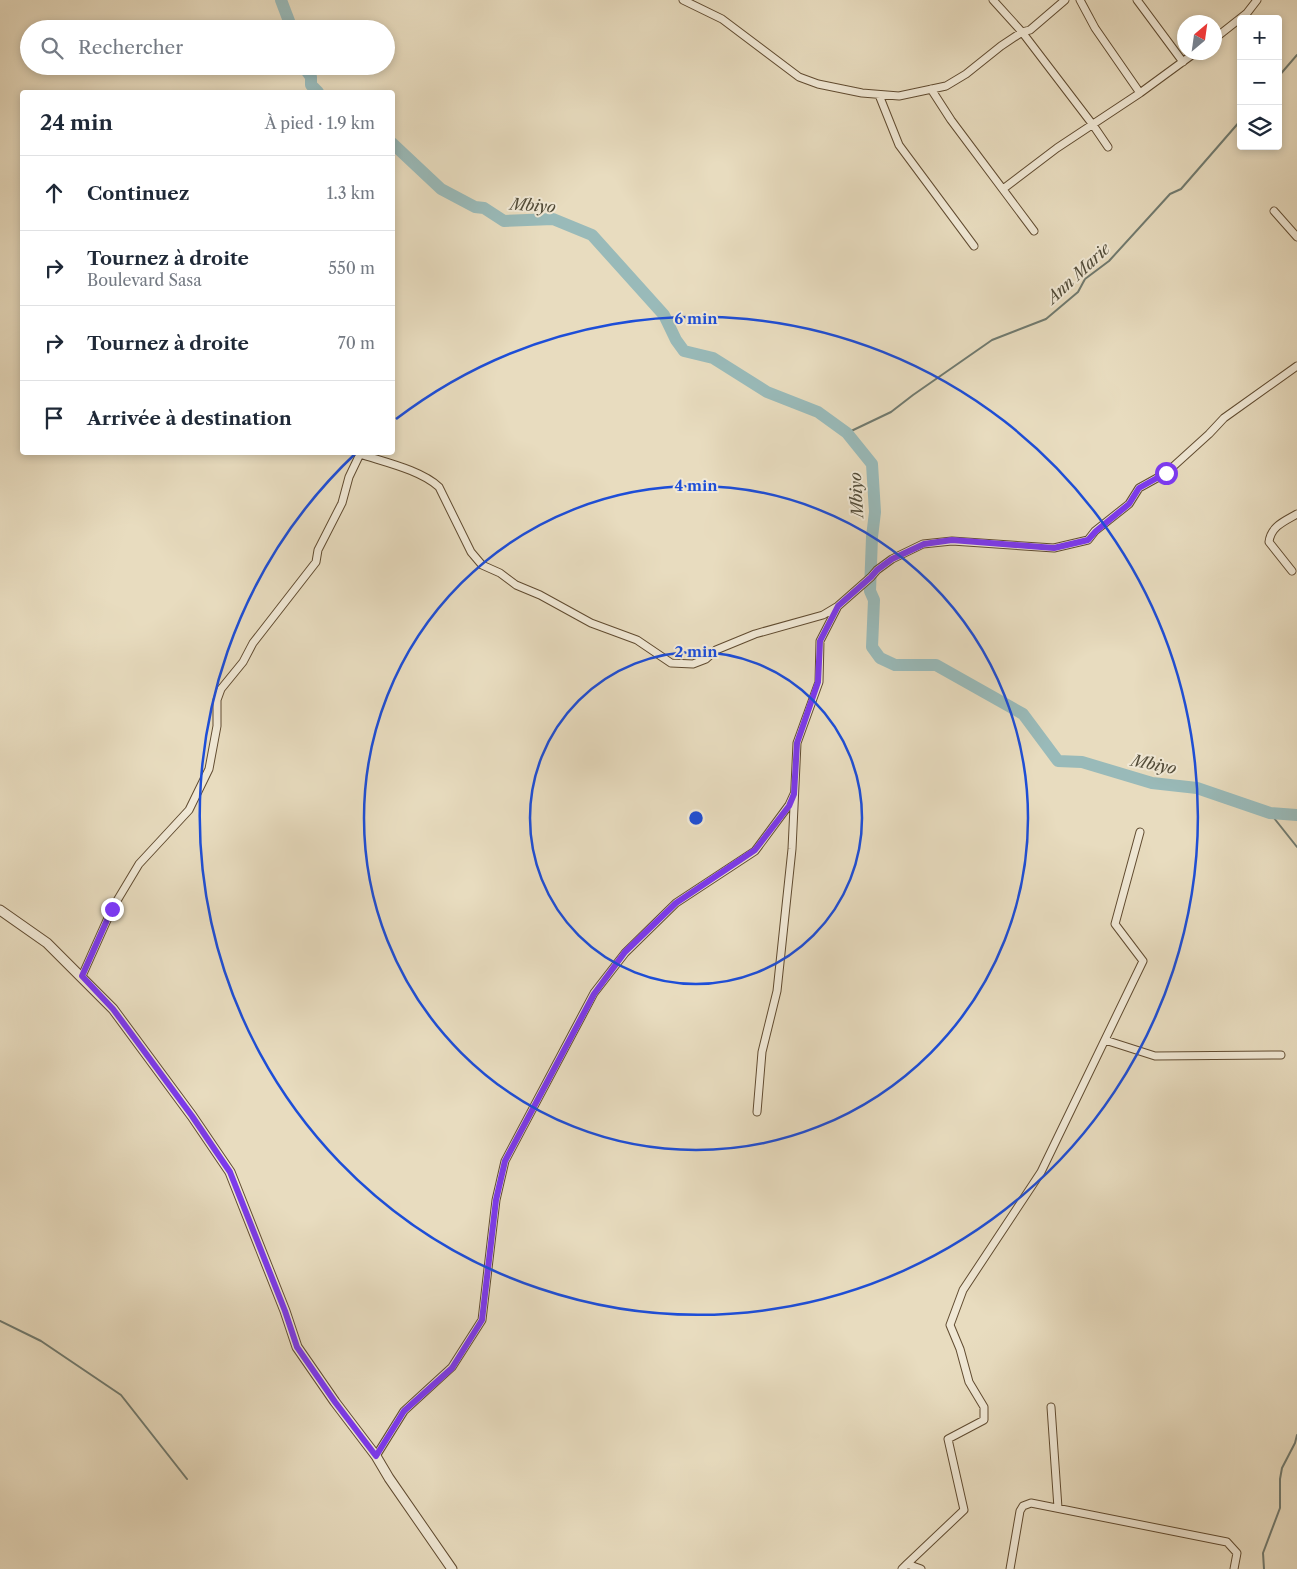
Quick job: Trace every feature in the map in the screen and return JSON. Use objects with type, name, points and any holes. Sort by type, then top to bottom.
[{"type":"street","points":[[683,0],[722,19],[799,77],[818,84],[862,93],[899,96],[946,86],[966,74],[1001,46],[1022,32],[1030,30],[1065,0]]},
{"type":"street","points":[[993,0],[1022,32],[1108,147]]},
{"type":"street","points":[[1080,0],[1095,28],[1140,93]]},
{"type":"street","points":[[1137,0],[1183,62]]},
{"type":"street","points":[[1222,33],[1247,13],[1257,0]]},
{"type":"street","points":[[1003,189],[1057,148],[1186,60]]},
{"type":"street","points":[[931,89],[1034,231]]},
{"type":"street","points":[[879,95],[899,146],[974,246]]},
{"type":"street","points":[[1274,211],[1297,237]]},
{"type":"street","points":[[363,455],[408,470],[433,481],[439,487],[472,552],[482,565],[500,573],[516,585],[540,595],[591,623],[637,640],[671,663],[693,664],[706,659],[716,650],[755,634],[823,615],[838,606],[877,570],[892,559],[924,544],[952,540],[1054,548],[1088,540],[1129,504],[1139,488],[1166,473],[1224,418],[1297,366]]},
{"type":"street","points":[[82,976],[112,909],[139,864],[190,810],[209,769],[217,726],[217,700],[221,690],[243,662],[253,643],[316,562],[318,550],[342,503],[349,477],[360,455]]},
{"type":"street","points":[[1292,571],[1269,542],[1270,534],[1278,525],[1297,514]]},
{"type":"street","points":[[757,1112],[762,1052],[777,991],[792,849],[797,743],[818,682],[820,641],[838,606]]},
{"type":"street","points":[[376,1456],[404,1411],[452,1368],[482,1320],[496,1200],[505,1161],[594,994],[625,952],[676,903],[755,850],[789,806],[794,794]]},
{"type":"street","points":[[905,1566],[964,1510],[948,1439],[984,1420],[984,1407],[969,1382],[960,1349],[950,1325],[962,1290],[1041,1172],[1143,961],[1115,924],[1140,832]]},
{"type":"street","points":[[0,910],[47,943],[113,1009],[192,1116],[230,1172],[297,1347],[335,1402],[376,1456],[452,1569]]},
{"type":"street","points":[[1105,1040],[1155,1056],[1281,1055]]},
{"type":"street","points":[[1051,1407],[1058,1508]]},
{"type":"street","points":[[1010,1569],[1020,1511],[1023,1506],[1031,1503],[1227,1542],[1237,1553],[1234,1569]]},
{"type":"street","points":[[905,1566],[921,1569]]},
{"type":"waterway","name":"Mbiyo","points":[[281,0],[289,20]]},
{"type":"waterway","name":"Ann Marie","points":[[1282,72],[1297,55]]},
{"type":"waterway","name":"Mbiyo","points":[[310,75],[311,85],[316,90]]},
{"type":"waterway","name":"Ann Marie","points":[[847,433],[891,412],[992,340],[1046,319],[1078,292],[1085,279],[1109,261],[1170,194],[1181,189],[1237,125]]},
{"type":"waterway","name":"Mbiyo","points":[[395,146],[441,189],[475,207],[484,208],[504,221],[553,219],[592,235],[664,315],[676,340],[684,351],[713,358],[767,392],[818,412],[847,433],[872,464],[875,512],[870,591],[874,600],[872,647],[880,658],[895,665],[936,665],[1023,714],[1058,761],[1082,762],[1152,783],[1197,788],[1270,813],[1297,815]]},
{"type":"waterway","points":[[1270,813],[1297,847]]},
{"type":"waterway","points":[[0,1321],[41,1341],[121,1395],[187,1479]]},
{"type":"waterway","points":[[1264,1569],[1263,1553],[1280,1508],[1282,1468],[1297,1435]]},
{"type":"route","points":[[112,909],[82,976],[113,1009],[192,1116],[230,1172],[285,1311],[297,1347],[335,1402],[376,1456],[404,1411],[452,1368],[482,1320],[496,1200],[505,1161],[594,994],[625,952],[676,903],[755,850],[789,806],[794,794],[797,743],[818,682],[820,641],[838,606],[877,570],[892,559],[924,544],[952,540],[1054,548],[1088,540],[1129,504],[1139,488],[1166,473]]}]
